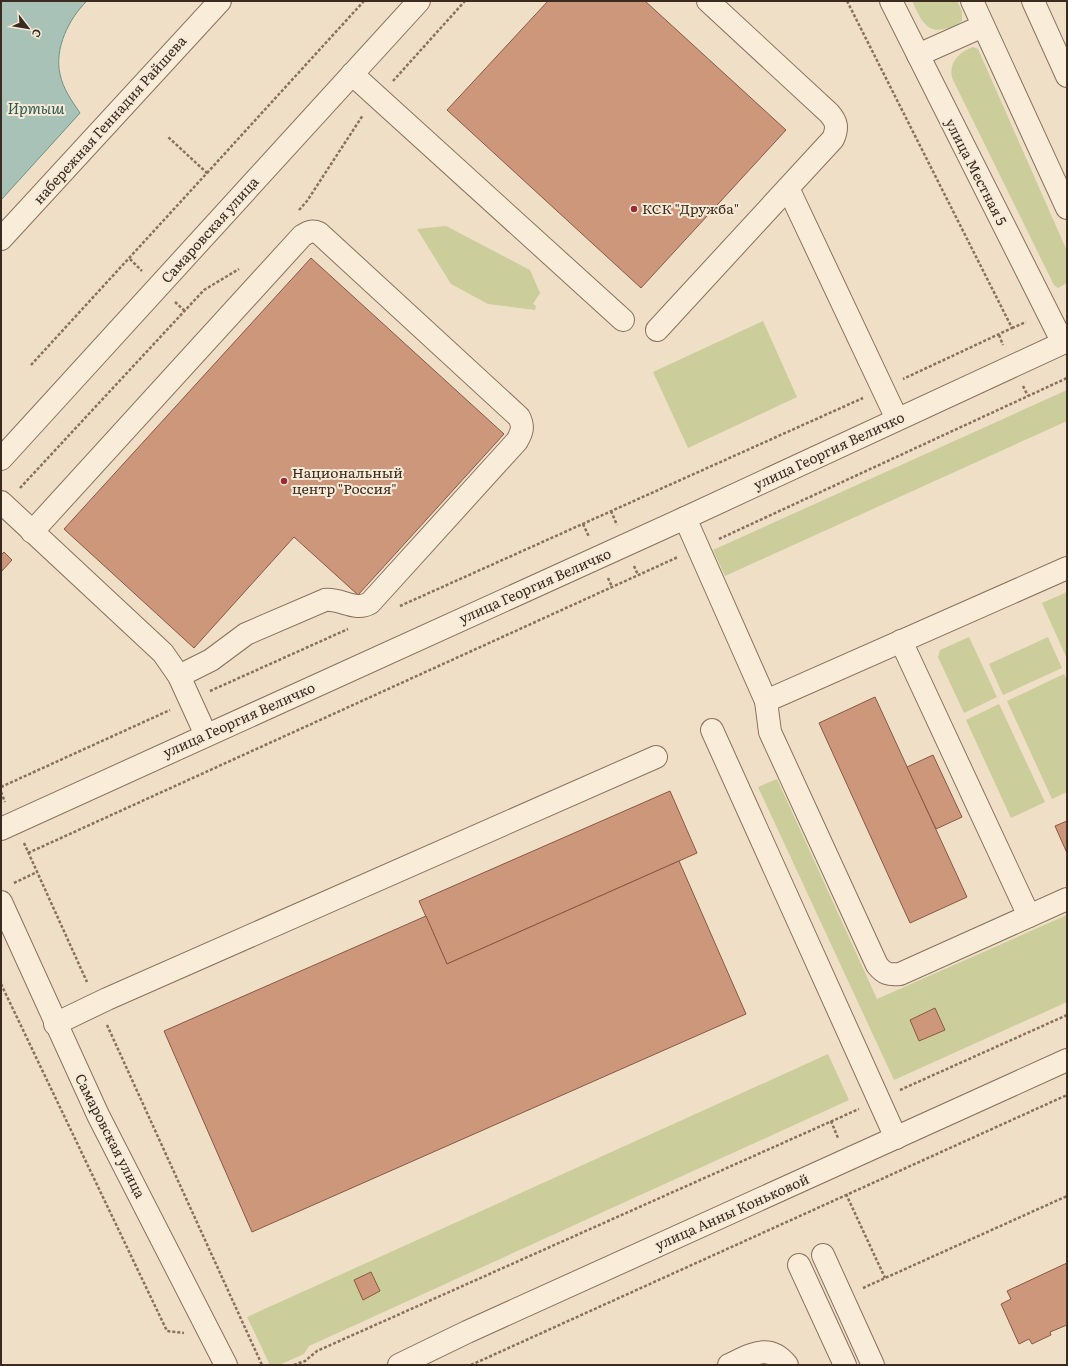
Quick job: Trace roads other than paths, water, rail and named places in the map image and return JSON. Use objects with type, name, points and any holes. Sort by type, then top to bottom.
[{"type":"street","name":"набережная Геннадия Райшева","points":[[1,239],[220,1]]},
{"type":"street","name":"Самаровская улица","points":[[1,459],[418,1]]},
{"type":"street","points":[[657,330],[833,139],[837,131],[836,121],[829,113],[708,1]]},
{"type":"street","name":"улица Местная 5","points":[[891,1],[1065,342]]},
{"type":"street","points":[[972,1],[1067,208]]},
{"type":"street","points":[[1033,1],[1067,76]]},
{"type":"street","points":[[918,55],[983,26]]},
{"type":"street","points":[[352,74],[623,320]]},
{"type":"street","points":[[788,188],[897,419]]},
{"type":"street","points":[[32,532],[302,236],[308,232],[313,231],[319,233],[519,418],[523,424],[522,432],[517,441],[370,603],[359,607],[332,599],[325,600],[246,634],[211,660],[179,676]]},
{"type":"street","name":"улица Георгия Величко","points":[[8,826],[685,518],[1065,342]]},
{"type":"street","points":[[3,504],[163,652],[179,676],[206,735]]},
{"type":"street","points":[[685,518],[766,701],[770,732],[877,965],[883,972],[890,975],[900,974],[1067,899]]},
{"type":"street","points":[[766,701],[1067,568]]},
{"type":"street","points":[[901,641],[1029,916]]},
{"type":"street","points":[[712,730],[896,1138]]},
{"type":"street","points":[[55,1024],[97,1003],[656,757]]},
{"type":"street","name":"Самаровская улица","points":[[1,902],[55,1024],[98,1115],[226,1365]]},
{"type":"street","name":"улица Анны Коньковой","points":[[399,1365],[474,1328],[1067,1060]]},
{"type":"street","points":[[823,1255],[872,1365]]},
{"type":"street","points":[[799,1265],[845,1365]]},
{"type":"street","points":[[729,1365],[758,1352],[771,1352],[781,1358],[787,1365]]},
{"type":"water","name":"Иртыш","points":[[1,1],[87,1],[74,16],[64,34],[59,54],[60,74],[63,85],[80,113],[1,200]]},
{"type":"place","name":"КСК \"Дружба\"","points":[[634,209]]},
{"type":"place","name":"Национальный центр \"Россия\"","points":[[284,481]]}]
